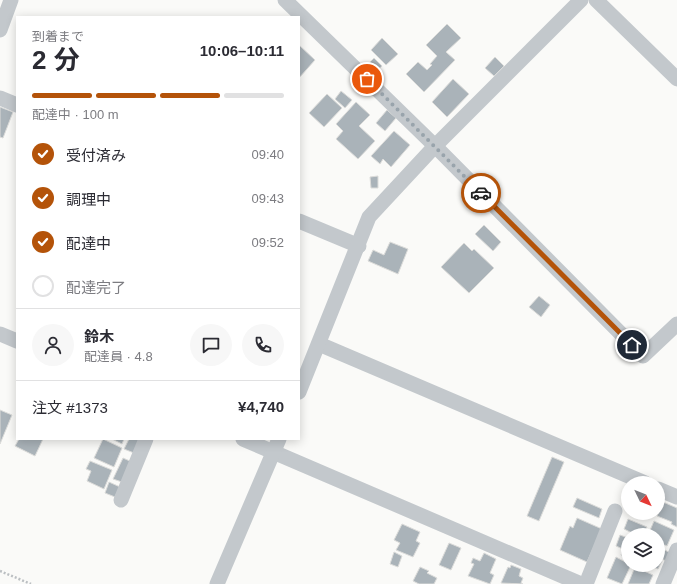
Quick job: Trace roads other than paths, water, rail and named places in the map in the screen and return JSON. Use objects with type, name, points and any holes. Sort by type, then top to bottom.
[{"type":"street","points":[[0,30],[11,0]]},
{"type":"street","points":[[300,390],[359,246],[369,217],[435,146],[581,0]]},
{"type":"street","points":[[596,0],[677,79]]},
{"type":"street","points":[[287,1],[435,146],[643,356],[677,324]]},
{"type":"street","points":[[0,98],[16,105]]},
{"type":"street","points":[[300,221],[359,246]]},
{"type":"street","points":[[1,337],[16,341]]},
{"type":"street","points":[[319,344],[629,476]]},
{"type":"street","points":[[121,500],[146,440]]},
{"type":"street","points":[[248,440],[277,446],[581,584]]},
{"type":"street","points":[[217,584],[277,446]]},
{"type":"street","points":[[665,492],[677,497]]},
{"type":"street","points":[[586,584],[615,511]]},
{"type":"street","points":[[663,584],[677,550]]}]
